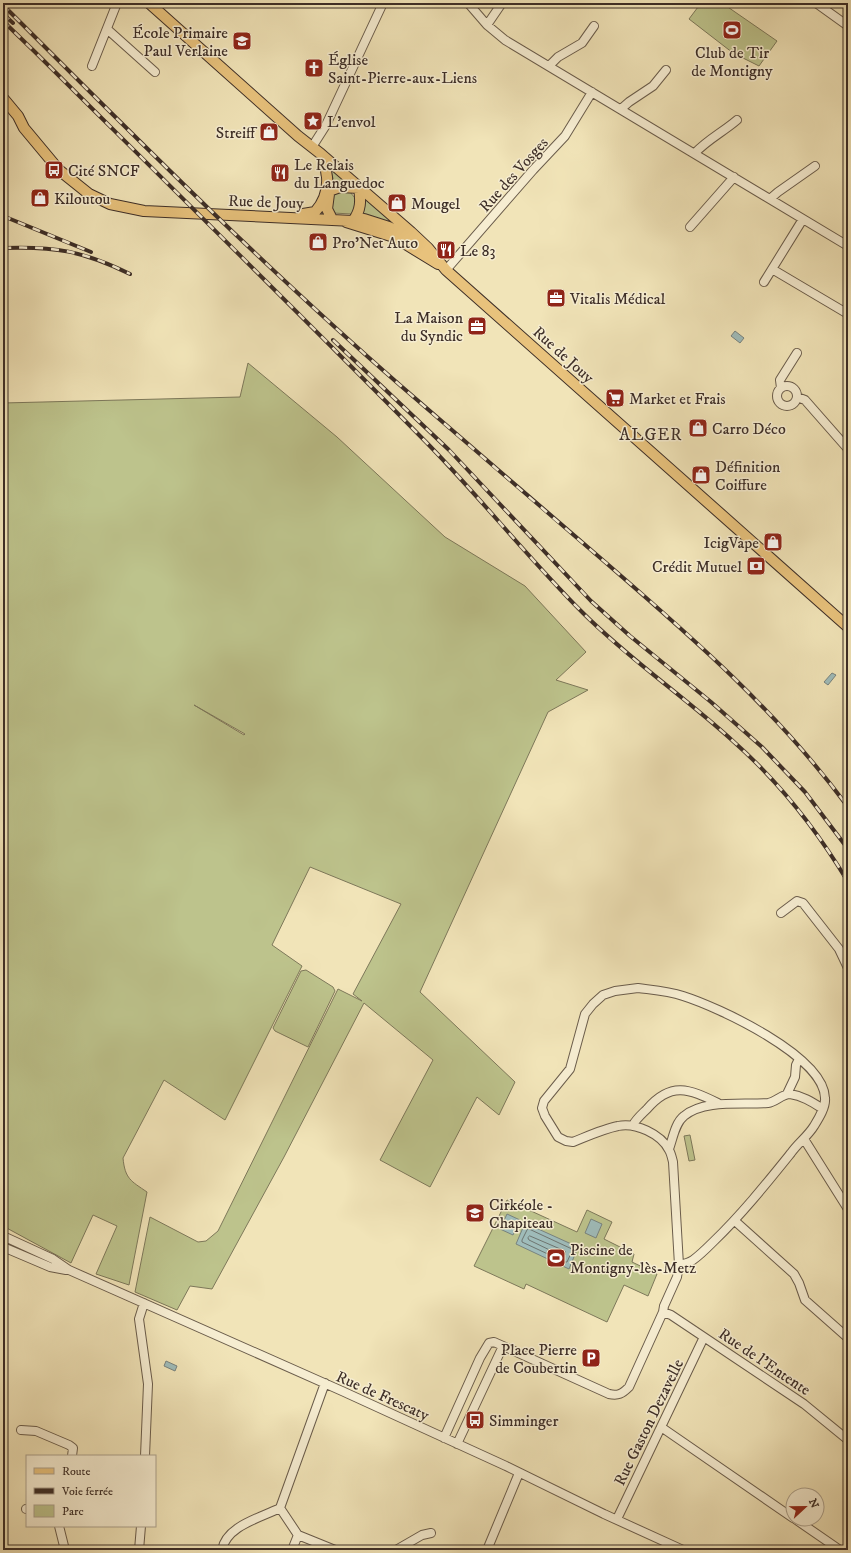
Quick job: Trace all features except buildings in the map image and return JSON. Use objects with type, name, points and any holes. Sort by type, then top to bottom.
[{"type":"main road","name":"Rue de Jouy","points":[[149,3],[428,248],[446,270],[848,627]]},
{"type":"main road","name":"Rue de Jouy","points":[[3,98],[18,116],[29,124],[64,166],[71,179],[89,194],[110,204],[144,211],[353,221],[360,218],[403,233],[428,248]]},
{"type":"main road","points":[[324,158],[330,179],[327,209],[337,220],[394,237],[446,270]]},
{"type":"main road","points":[[275,217],[315,212],[328,191],[340,187],[359,188],[360,208],[353,221]]},
{"type":"street","points":[[92,66],[117,3]]},
{"type":"street","points":[[312,147],[326,125],[383,3]]},
{"type":"street","points":[[468,3],[487,25],[506,40],[771,198],[848,246]]},
{"type":"street","points":[[487,25],[502,3]]},
{"type":"street","points":[[816,3],[848,26]]},
{"type":"street","points":[[549,66],[558,57],[582,44],[594,26]]},
{"type":"street","points":[[107,29],[155,72]]},
{"type":"street","points":[[621,109],[653,86],[666,70]]},
{"type":"street","name":"Rue des Vosges","points":[[446,270],[533,170],[565,136],[592,92]]},
{"type":"street","points":[[695,153],[703,144],[737,120]]},
{"type":"street","points":[[771,198],[815,166]]},
{"type":"street","points":[[690,227],[734,177]]},
{"type":"street","points":[[764,282],[803,218]]},
{"type":"street","points":[[772,269],[848,314]]},
{"type":"street","points":[[781,388],[784,386],[791,387],[796,392],[797,397],[795,402],[790,406],[781,405],[777,399],[777,395],[781,388],[780,380],[797,353]]},
{"type":"street","points":[[797,397],[805,400],[848,449]]},
{"type":"street","points":[[781,913],[797,901],[803,903],[839,950],[848,968]]},
{"type":"street","points":[[444,1438],[480,1358],[489,1343],[494,1342],[609,1394],[616,1395],[623,1393],[628,1387],[663,1312],[664,1306],[677,1277],[679,1265],[674,1162],[669,1149],[659,1138],[643,1129],[633,1126],[619,1125],[573,1142],[566,1141],[558,1137],[545,1116],[542,1108],[544,1101],[570,1069],[585,1014],[603,995],[615,991],[638,988],[664,991],[682,996],[723,1012],[761,1032],[810,1068],[818,1077],[825,1098],[823,1109],[815,1126],[793,1149],[751,1204],[693,1260],[687,1264],[679,1265]]},
{"type":"street","points":[[633,1126],[653,1101],[660,1095],[672,1090],[692,1093],[718,1103],[744,1105],[770,1103],[787,1094],[795,1078],[796,1066],[799,1059]]},
{"type":"street","points":[[787,1094],[800,1096],[823,1109]]},
{"type":"street","points":[[669,1149],[676,1127],[684,1116],[692,1111],[718,1103]]},
{"type":"street","points":[[804,1139],[848,1209]]},
{"type":"street","points":[[735,1221],[794,1274],[805,1300],[848,1338]]},
{"type":"street","points":[[3,1247],[5,1237]]},
{"type":"street","name":"Rue de Frescaty","points":[[5,1237],[53,1259],[69,1270],[444,1438],[683,1550]]},
{"type":"street","name":"Rue de Frescaty","points":[[3,1247],[50,1267],[69,1270]]},
{"type":"street","points":[[144,1304],[139,1319],[148,1384],[145,1455]]},
{"type":"street","name":"Rue de l'Entente","points":[[663,1312],[671,1315],[804,1404],[848,1440]]},
{"type":"street","name":"Rue Gaston Dezavelle","points":[[617,1519],[704,1337]]},
{"type":"street","points":[[457,1444],[503,1346]]},
{"type":"street","points":[[222,1550],[224,1542],[230,1533],[240,1526],[280,1508],[325,1384]]},
{"type":"street","points":[[661,1427],[785,1512]]},
{"type":"street","points":[[21,1430],[36,1432],[69,1445],[73,1448],[72,1455]]},
{"type":"street","points":[[487,1550],[519,1473]]},
{"type":"street","points":[[280,1508],[298,1535],[335,1550]]},
{"type":"street","points":[[58,1527],[65,1550]]},
{"type":"street","points":[[139,1550],[141,1527]]},
{"type":"street","points":[[807,1527],[840,1550]]},
{"type":"street","points":[[396,1550],[422,1535],[431,1534]]},
{"type":"street","points":[[292,1550],[298,1535]]},
{"type":"green space","name":"Club de Tir de Montigny","points":[[701,3],[722,3],[777,41],[759,66],[733,53],[689,19]]},
{"type":"green space","points":[[329,165],[351,184],[333,185],[333,178]]},
{"type":"green space","points":[[339,192],[350,192],[355,198],[357,204],[352,214],[333,213],[329,204],[332,195]]},
{"type":"green space","points":[[363,195],[404,231],[361,216]]},
{"type":"green space","points":[[248,363],[337,437],[445,537],[525,586],[586,652],[556,680],[588,690],[548,712],[420,992],[515,1082],[499,1115],[477,1097],[430,1187],[380,1160],[433,1060],[364,1003],[284,1157],[212,1289],[190,1286],[177,1310],[135,1292],[150,1217],[198,1242],[206,1241],[218,1231],[338,989],[362,1001],[353,994],[401,904],[310,867],[272,945],[302,966],[225,1120],[164,1080],[123,1158],[127,1175],[147,1192],[129,1285],[96,1274],[117,1226],[93,1215],[71,1263],[3,1226],[3,403],[240,397]],"holes":[[[194,705],[245,734],[244,735]]]},
{"type":"green space","points":[[306,970],[333,987],[335,991],[308,1047],[275,1031],[273,1028],[301,971]]},
{"type":"green space","points":[[690,1135],[695,1160],[689,1161],[684,1136]]},
{"type":"green space","name":"Piscine de Montigny-lès-Metz","points":[[507,1200],[577,1232],[587,1210],[612,1222],[604,1239],[634,1254],[632,1262],[657,1274],[648,1296],[624,1285],[607,1322],[526,1284],[524,1289],[474,1266]]},
{"type":"water","points":[[735,331],[744,338],[740,343],[731,336]]},
{"type":"water","points":[[832,673],[836,675],[828,685],[824,682]]},
{"type":"water","points":[[507,1214],[520,1220],[513,1235],[500,1229]]},
{"type":"water","points":[[591,1219],[602,1224],[596,1238],[585,1233]]},
{"type":"water","points":[[525,1223],[578,1247],[569,1269],[516,1244]]},
{"type":"water","points":[[166,1361],[177,1366],[175,1371],[164,1366]]},
{"type":"railway","points":[[3,5],[199,199],[298,294],[401,386],[703,648],[793,739],[848,807]]},
{"type":"railway","points":[[3,14],[13,23]]},
{"type":"railway","points":[[3,21],[425,441],[583,613],[620,647],[715,725],[751,757],[782,790],[810,825],[848,882]]},
{"type":"railway","points":[[3,216],[91,252]]},
{"type":"railway","points":[[3,248],[54,249],[83,255],[130,274]]},
{"type":"railway","points":[[333,340],[449,450],[591,601],[630,636],[711,702],[762,747],[805,792],[848,849]]},
{"type":"place","name":"Club de Tir de Montigny","points":[[732,30]]},
{"type":"place","name":"École Primaire Paul Verlaine","points":[[242,41]]},
{"type":"place","name":"Église Saint-Pierre-aux-Liens","points":[[314,68]]},
{"type":"place","name":"L'envol","points":[[313,121]]},
{"type":"place","name":"Streiff","points":[[269,132]]},
{"type":"place","name":"Cité SNCF","points":[[54,170]]},
{"type":"place","name":"Le Relais du Languedoc","points":[[280,173]]},
{"type":"place","name":"Kiloutou","points":[[40,198]]},
{"type":"place","name":"Mougel","points":[[397,203]]},
{"type":"place","name":"Pro'Net Auto","points":[[318,242]]},
{"type":"place","name":"Le 83","points":[[446,250]]},
{"type":"place","name":"Vitalis Médical","points":[[556,298]]},
{"type":"place","name":"La Maison du Syndic","points":[[477,326]]},
{"type":"place","name":"Market et Frais","points":[[615,398]]},
{"type":"place","name":"Carro Déco","points":[[698,428]]},
{"type":"place","name":"Définition Coiffure","points":[[701,475]]},
{"type":"place","name":"IcigVape","points":[[773,542]]},
{"type":"place","name":"Crédit Mutuel","points":[[756,566]]},
{"type":"place","name":"Cirkéole - Chapiteau","points":[[475,1213]]},
{"type":"place","name":"Piscine de Montigny-lès-Metz","points":[[556,1258]]},
{"type":"place","name":"Place Pierre de Coubertin","points":[[591,1358]]},
{"type":"place","name":"Simminger","points":[[475,1420]]},
{"type":"district","name":"ALGER","points":[[651,434]]}]
